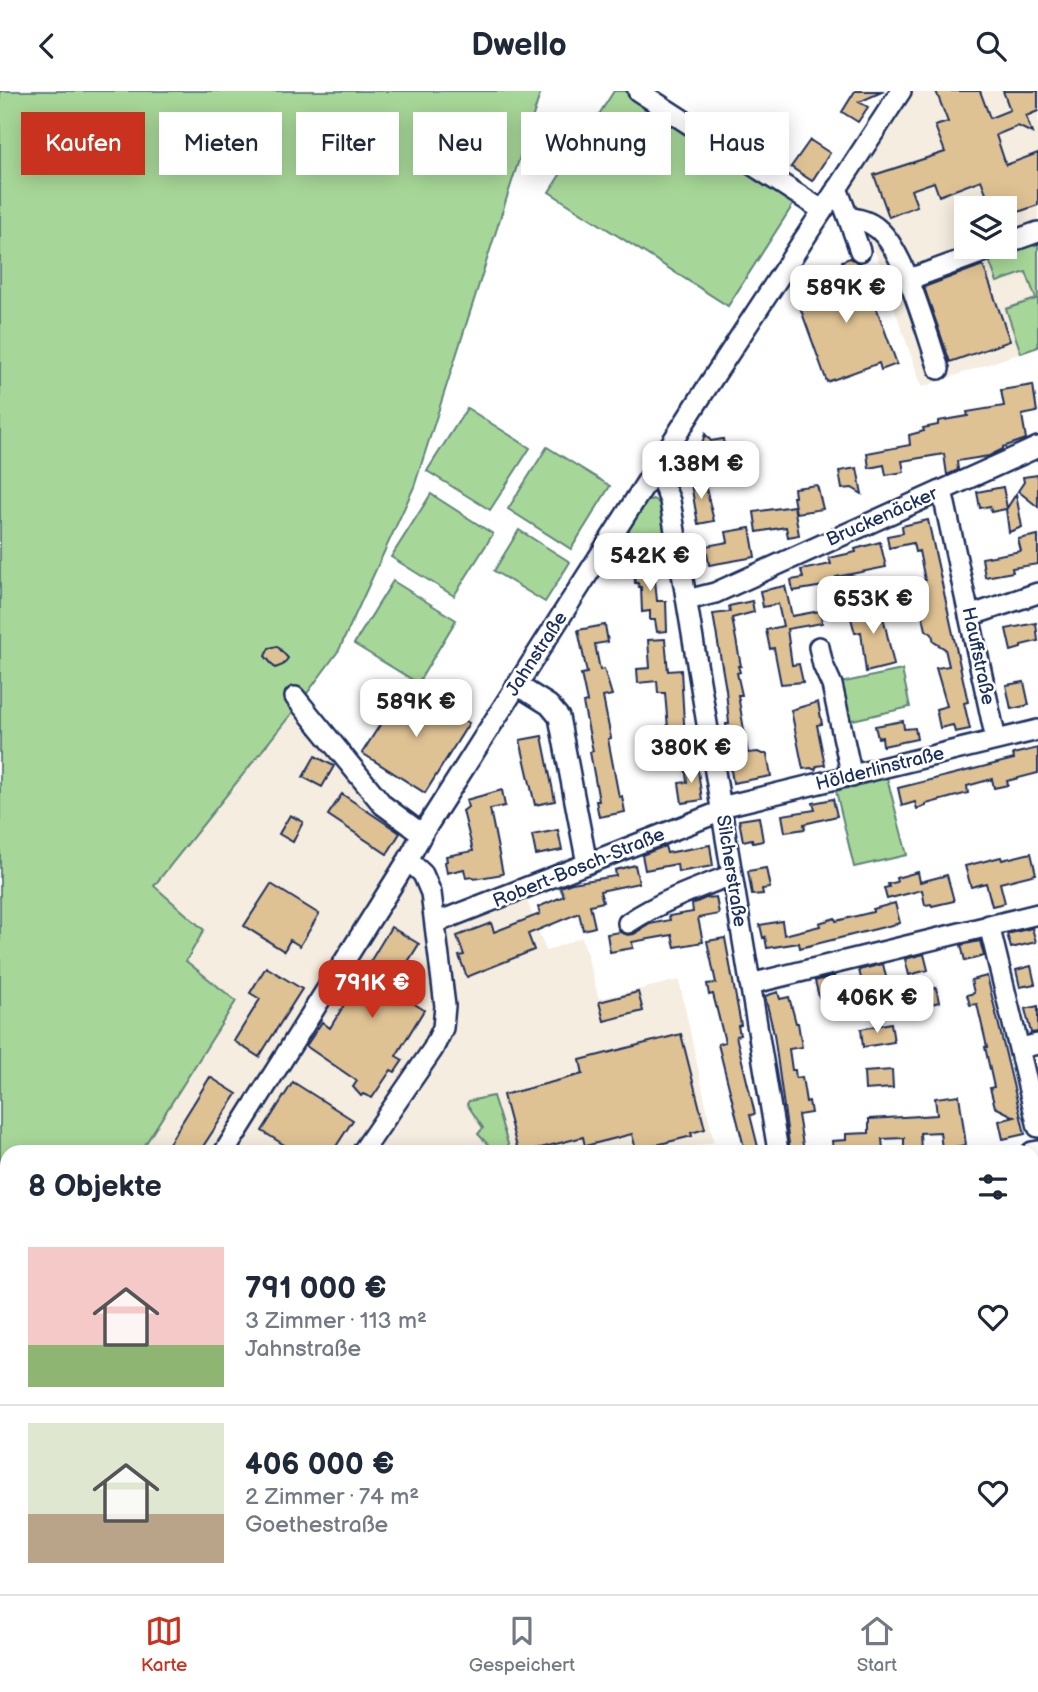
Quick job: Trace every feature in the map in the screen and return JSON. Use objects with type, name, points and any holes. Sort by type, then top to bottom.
[{"type":"street","points":[[638,91],[822,210]]},
{"type":"street","name":"Jahnstraße","points":[[229,1145],[517,685],[901,91]]},
{"type":"street","points":[[837,188],[860,251]]},
{"type":"street","points":[[848,216],[869,222],[891,244],[939,369]]},
{"type":"street","points":[[1017,239],[1038,232]]},
{"type":"street","points":[[907,281],[965,259]]},
{"type":"street","name":"Bruckenäcker","points":[[687,600],[715,593],[1038,447]]},
{"type":"street","name":"Silcherstraße","points":[[654,471],[668,493],[777,1145]]},
{"type":"street","name":"Hauffstraße","points":[[942,490],[996,740]]},
{"type":"street","points":[[969,616],[1038,593]]},
{"type":"street","points":[[819,647],[822,665],[832,685],[852,777]]},
{"type":"street","points":[[517,685],[549,705],[559,717],[587,864]]},
{"type":"street","points":[[295,697],[383,805],[422,834]]},
{"type":"street","name":"Hölderlinstraße","points":[[721,809],[1038,730]]},
{"type":"street","name":"Robert-Bosch-Straße","points":[[435,923],[721,809]]},
{"type":"street","points":[[367,1145],[433,1049],[443,1028],[445,1006],[428,884],[408,860]]},
{"type":"street","points":[[628,923],[677,897],[732,875]]},
{"type":"street","points":[[750,984],[1038,914]]},
{"type":"street","points":[[989,925],[1029,1046],[1038,1127]]},
{"type":"shaded area","points":[[914,91],[1038,91],[1038,228],[1017,236],[1017,196],[954,196],[955,259],[889,283],[848,193]]},
{"type":"shaded area","points":[[1038,235],[1038,347],[922,387],[891,299],[897,287],[973,259],[1017,259],[1017,243]]},
{"type":"shaded area","points":[[300,703],[422,834],[408,860],[436,922],[523,890],[546,951],[582,937],[599,999],[679,980],[714,1142],[702,1145],[145,1145],[236,1002],[185,961],[204,930],[154,886]]},
{"type":"green space","points":[[0,91],[541,91],[534,112],[521,112],[521,153],[414,487],[339,650],[154,886],[204,930],[186,961],[236,1001],[145,1145],[0,1145]]},
{"type":"green space","points":[[614,91],[625,91],[658,112],[600,112]]},
{"type":"green space","points":[[671,120],[685,129],[685,175],[757,175],[796,200],[728,306],[549,192],[560,175],[671,175]]},
{"type":"green space","points":[[1038,235],[1038,347],[1021,353],[1006,309],[1036,299],[1026,272],[997,282],[989,259],[1017,259],[1017,243]]},
{"type":"green space","points":[[467,408],[530,448],[490,510],[427,471]]},
{"type":"green space","points":[[547,447],[610,486],[571,549],[508,509]]},
{"type":"green space","points":[[431,494],[493,534],[454,596],[391,557]]},
{"type":"green space","points":[[653,499],[661,504],[667,548],[616,550],[646,502]]},
{"type":"green space","points":[[519,530],[570,562],[545,602],[494,571]]},
{"type":"green space","points":[[393,581],[456,620],[418,683],[354,644]]},
{"type":"green space","points":[[902,670],[910,707],[848,721],[840,683]]},
{"type":"green space","points":[[887,778],[907,855],[854,867],[836,791]]},
{"type":"green space","points":[[493,1096],[508,1145],[488,1145],[478,1134],[483,1128],[467,1104],[469,1101]]},
{"type":"building","points":[[855,91],[884,91],[859,102],[868,107],[858,122],[842,112]]},
{"type":"building","points":[[936,91],[980,91],[990,118],[1010,110],[1003,91],[1038,91],[1038,111],[1026,116],[1032,133],[1018,126],[996,135],[1006,165],[1038,153],[1038,205],[1017,212],[1017,196],[987,196],[981,180],[939,196],[934,182],[911,190],[917,206],[889,217],[874,175],[945,152],[935,126],[948,122]]},
{"type":"building","points":[[810,140],[830,153],[812,181],[791,167]]},
{"type":"building","points":[[850,258],[860,263],[897,364],[881,370],[879,363],[827,382],[796,296],[848,277],[842,261]]},
{"type":"building","points":[[983,265],[1010,341],[950,362],[924,287]]},
{"type":"building","points":[[1033,385],[1037,412],[1022,415],[1026,439],[1003,447],[989,456],[957,461],[958,470],[947,475],[944,454],[902,461],[904,472],[886,475],[884,465],[869,468],[867,453],[910,445],[909,435],[924,431],[923,428],[938,425],[938,421],[968,416],[967,412],[1004,406],[1001,390]]},
{"type":"building","points":[[705,434],[711,441],[723,439],[726,456],[711,458],[713,466],[700,468],[696,444],[702,443]]},
{"type":"building","points":[[857,468],[862,494],[852,488],[842,489],[839,471]]},
{"type":"building","points":[[1038,475],[1038,507],[1018,491],[1024,482],[1023,477]]},
{"type":"building","points":[[703,476],[714,521],[698,524],[690,478]]},
{"type":"building","points":[[817,485],[823,509],[796,513],[794,488]]},
{"type":"building","points":[[1003,487],[1007,508],[1016,494],[1022,527],[1009,532],[1006,509],[991,512],[990,506],[980,508],[977,492]]},
{"type":"building","points":[[794,506],[799,535],[788,537],[786,527],[757,532],[754,512]]},
{"type":"building","points":[[928,520],[968,702],[964,703],[970,729],[955,732],[953,725],[940,728],[936,709],[947,706],[936,668],[949,666],[945,649],[934,642],[932,634],[926,630],[917,591],[917,582],[925,580],[919,551],[915,552],[913,543],[889,548],[887,536],[903,533],[902,526]]},
{"type":"building","points":[[750,528],[755,557],[709,565],[706,546],[728,542],[726,532]]},
{"type":"building","points":[[1038,535],[1038,564],[1012,568],[1013,572],[985,577],[982,558],[1021,551],[1018,539]]},
{"type":"building","points":[[880,542],[886,567],[836,577],[838,587],[825,590],[824,586],[793,591],[791,580],[803,578],[801,570],[831,564],[829,558],[856,552],[855,549]]},
{"type":"building","points":[[649,558],[650,569],[654,569],[657,601],[666,601],[667,631],[657,632],[655,620],[650,620],[650,611],[642,612],[641,587],[635,583],[633,559]]},
{"type":"building","points":[[785,586],[792,616],[820,611],[822,623],[787,629],[792,665],[799,664],[803,682],[781,684],[774,648],[770,649],[766,630],[783,626],[778,604],[763,607],[760,591]]},
{"type":"building","points":[[864,600],[865,606],[880,603],[894,665],[866,672],[861,632],[855,633],[849,611]]},
{"type":"building","points":[[752,601],[754,612],[732,618],[741,666],[738,666],[740,672],[737,673],[742,695],[738,695],[748,753],[767,754],[771,776],[733,783],[726,724],[729,724],[726,690],[713,614],[730,612],[729,606]]},
{"type":"building","points":[[1036,623],[1038,641],[1021,645],[1021,648],[1011,651],[1006,629]]},
{"type":"building","points":[[605,625],[608,642],[595,644],[600,670],[604,669],[612,695],[603,697],[619,797],[622,796],[625,812],[599,817],[596,801],[599,801],[590,752],[593,751],[583,703],[587,702],[581,674],[587,673],[578,630]]},
{"type":"building","points":[[665,639],[668,671],[681,670],[685,740],[689,739],[690,762],[671,763],[665,693],[658,693],[657,681],[638,683],[637,669],[650,668],[648,640]]},
{"type":"building","points":[[277,646],[288,658],[283,665],[275,668],[265,656],[269,648]]},
{"type":"building","points":[[1024,682],[1029,705],[1011,709],[1006,685]]},
{"type":"building","points":[[424,691],[469,723],[425,793],[362,753],[399,695],[415,705]]},
{"type":"building","points":[[818,702],[822,724],[817,725],[825,765],[817,766],[815,770],[803,769],[791,710]]},
{"type":"building","points":[[903,721],[904,729],[915,728],[917,739],[883,746],[882,737],[878,738],[875,726]]},
{"type":"building","points":[[542,736],[555,801],[535,805],[520,740]]},
{"type":"building","points":[[1038,748],[1038,773],[1007,781],[1008,785],[994,788],[992,779],[967,786],[968,793],[917,809],[915,802],[902,806],[898,788],[1014,759],[1013,754]]},
{"type":"building","points":[[315,756],[334,766],[322,787],[303,777]]},
{"type":"building","points":[[697,763],[702,800],[682,803],[679,783],[687,782],[685,765]]},
{"type":"building","points":[[502,790],[505,806],[490,809],[503,874],[474,879],[466,878],[464,869],[447,873],[446,856],[473,851],[463,811],[468,807],[466,800]]},
{"type":"building","points":[[342,794],[400,833],[387,854],[328,815]]},
{"type":"building","points":[[833,799],[837,816],[804,824],[805,829],[785,832],[782,815],[815,810],[813,803]]},
{"type":"building","points":[[290,815],[303,822],[293,842],[279,834]]},
{"type":"building","points":[[759,817],[763,841],[743,841],[739,820]]},
{"type":"building","points":[[558,830],[562,850],[536,855],[532,835]]},
{"type":"building","points":[[710,845],[713,866],[678,872],[677,864],[645,870],[642,855],[665,846],[667,853]]},
{"type":"building","points":[[1031,853],[1036,874],[1000,883],[1005,903],[992,906],[986,883],[971,887],[965,866]]},
{"type":"building","points":[[635,865],[639,883],[600,891],[603,902],[590,905],[595,927],[583,930],[579,913],[528,934],[534,950],[467,977],[459,956],[464,955],[457,936],[491,923],[494,932],[540,914],[538,907],[564,896],[560,887],[616,876],[615,870]]},
{"type":"building","points":[[766,868],[770,888],[762,889],[763,894],[752,895],[748,871]]},
{"type":"building","points":[[918,872],[920,882],[947,875],[954,901],[925,905],[922,890],[887,899],[884,888],[889,887],[888,884],[897,882],[896,878]]},
{"type":"building","points":[[271,884],[319,914],[300,946],[290,940],[284,951],[244,926]]},
{"type":"building","points":[[716,897],[719,914],[698,918],[703,942],[675,947],[672,935],[632,942],[633,948],[610,952],[607,934],[634,934],[650,924],[670,920],[669,916],[693,912],[692,904]]},
{"type":"building","points":[[895,903],[900,923],[800,948],[799,943],[767,948],[760,925],[782,921],[784,935],[820,926],[819,923],[835,918],[836,921],[873,912],[873,909]]},
{"type":"building","points":[[391,927],[419,944],[391,989],[424,1010],[396,1056],[403,1060],[395,1072],[391,1070],[372,1098],[363,1094],[361,1096],[353,1087],[357,1081],[306,1046],[322,1022],[330,1028]]},
{"type":"building","points":[[1032,928],[1036,942],[1011,948],[1007,934]]},
{"type":"building","points":[[725,938],[741,1025],[738,1026],[740,1035],[736,1036],[755,1114],[750,1115],[758,1145],[743,1145],[718,1044],[725,1042],[713,994],[709,995],[707,984],[716,983],[707,941]]},
{"type":"building","points":[[980,941],[984,956],[965,961],[961,945]]},
{"type":"building","points":[[924,954],[928,970],[909,975],[905,959]]},
{"type":"building","points":[[883,964],[887,981],[863,987],[859,970]]},
{"type":"building","points":[[1031,966],[1035,984],[1020,987],[1016,970]]},
{"type":"building","points":[[266,967],[302,989],[259,1057],[234,1041],[260,999],[250,993]]},
{"type":"building","points":[[834,976],[837,992],[819,997],[815,981]]},
{"type":"building","points":[[987,976],[1025,1134],[1003,1139],[999,1121],[1015,1117],[995,1107],[990,1088],[994,1087],[977,1004],[970,1005],[967,995],[974,993],[971,980]]},
{"type":"building","points":[[936,988],[939,1002],[914,1009],[910,994]]},
{"type":"building","points":[[638,992],[643,1011],[604,1021],[599,1002]]},
{"type":"building","points":[[778,992],[780,999],[789,997],[798,1023],[802,1047],[789,1049],[792,1070],[795,1070],[796,1078],[802,1077],[806,1102],[809,1101],[811,1113],[798,1115],[803,1145],[789,1145],[774,1034],[765,996]]},
{"type":"building","points":[[1038,1006],[1038,1032],[1031,1033],[1025,1009]]},
{"type":"building","points":[[891,1023],[894,1042],[863,1047],[861,1029]]},
{"type":"building","points":[[681,1034],[705,1129],[691,1133],[692,1136],[656,1145],[635,1145],[632,1134],[589,1145],[585,1145],[583,1137],[552,1145],[516,1145],[503,1095],[583,1074],[580,1060]]},
{"type":"building","points":[[892,1070],[893,1088],[865,1090],[864,1072]]},
{"type":"building","points":[[210,1077],[237,1094],[204,1145],[168,1145]]},
{"type":"building","points":[[293,1082],[353,1120],[337,1145],[284,1145],[262,1131]]},
{"type":"building","points":[[959,1095],[966,1145],[942,1145],[940,1132],[920,1133],[921,1145],[904,1145],[904,1138],[882,1139],[883,1145],[832,1145],[832,1141],[846,1140],[846,1134],[869,1133],[869,1119],[937,1115],[935,1098]]}]
